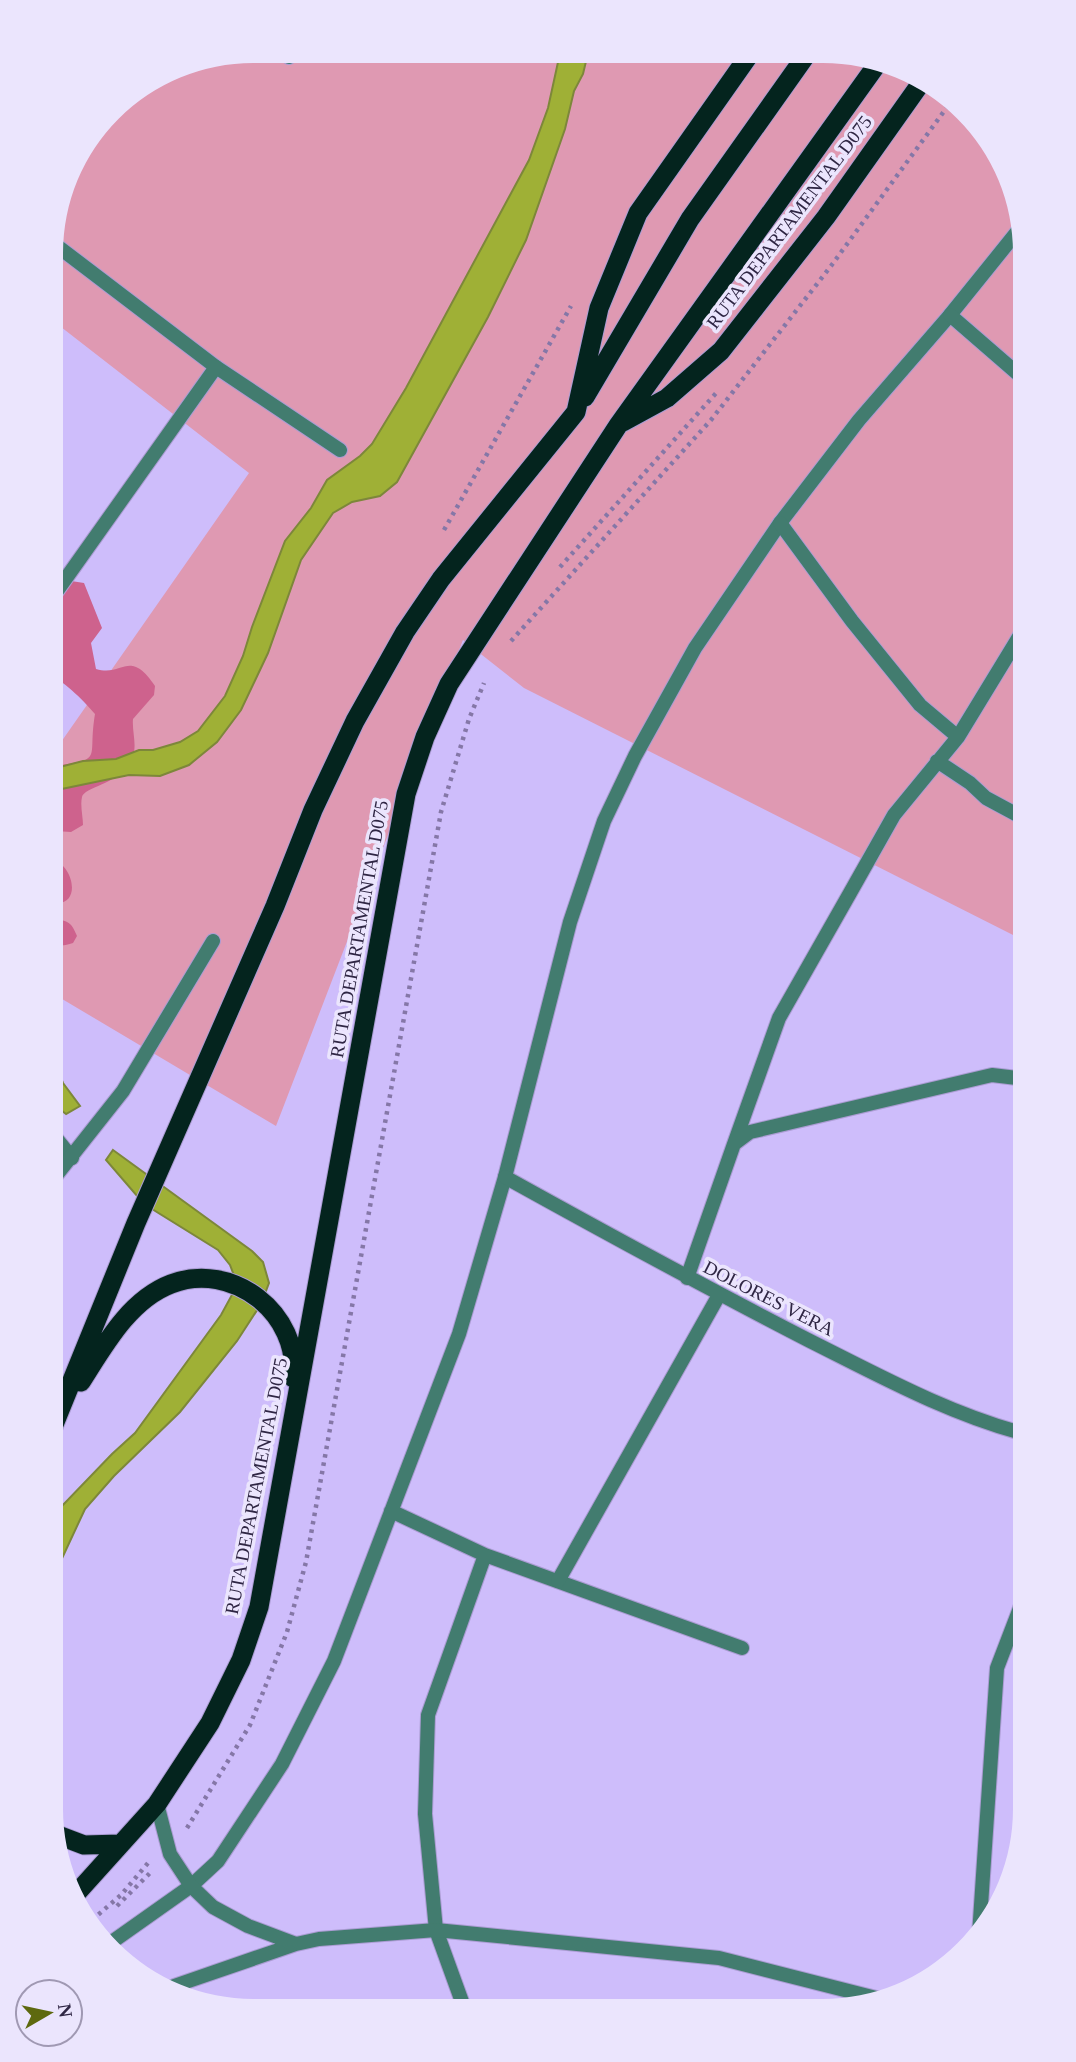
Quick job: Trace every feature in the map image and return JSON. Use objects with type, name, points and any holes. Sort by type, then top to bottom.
[{"type":"highway","points":[[576,412],[600,308],[638,213],[744,63]]},
{"type":"highway","points":[[63,1402],[136,1223],[275,906],[313,810],[355,721],[405,632],[441,579],[576,412],[690,219],[801,63]]},
{"type":"highway","points":[[619,424],[873,70]]},
{"type":"highway","name":"RUTA DEPARTAMENTAL D075","points":[[81,1888],[157,1804],[210,1723],[241,1660],[259,1608],[406,794],[425,737],[449,684],[619,424],[667,398],[721,351],[827,217],[917,89]]},
{"type":"highway","points":[[63,1412],[110,1337],[142,1301],[170,1284],[198,1278],[224,1279],[251,1292],[261,1300],[281,1326],[295,1364],[271,1546]]},
{"type":"highway","points":[[66,1838],[84,1845],[121,1844]]},
{"type":"street","points":[[116,1939],[191,1886],[218,1861],[282,1764],[334,1661],[459,1334],[505,1177],[570,922],[604,821],[635,756],[695,648],[779,523],[859,420],[950,316],[1012,238]]},
{"type":"street","points":[[63,251],[216,367],[340,450]]},
{"type":"street","points":[[950,316],[1013,370]]},
{"type":"street","points":[[63,583],[216,367]]},
{"type":"street","points":[[779,523],[852,621],[920,705],[958,737]]},
{"type":"street","points":[[687,1278],[779,1018],[894,815],[958,737],[1013,648]]},
{"type":"street","points":[[937,761],[970,783],[986,798],[1013,813]]},
{"type":"street","points":[[63,1168],[123,1091],[213,941]]},
{"type":"street","points":[[734,1144],[750,1132],[992,1075],[1013,1078]]},
{"type":"street","points":[[63,1147],[72,1158]]},
{"type":"street","name":"DOLORES VERA","points":[[505,1177],[687,1278],[908,1391],[1013,1431]]},
{"type":"street","points":[[558,1581],[719,1294]]},
{"type":"street","points":[[391,1511],[485,1555],[743,1648]]},
{"type":"street","points":[[461,1999],[436,1930],[425,1814],[428,1715],[485,1555]]},
{"type":"street","points":[[980,1916],[997,1668],[1013,1626]]},
{"type":"street","points":[[157,1804],[170,1854],[191,1886],[213,1907],[248,1926],[296,1944]]},
{"type":"street","points":[[179,1984],[296,1944],[319,1939],[436,1930],[719,1958],[862,1994]]},
{"type":"path","points":[[503,651],[711,420],[831,266],[946,108]]},
{"type":"path","points":[[556,571],[724,384]]},
{"type":"path","points":[[106,1917],[170,1854],[250,1725],[280,1650],[306,1562],[440,811],[469,719],[486,679]]},
{"type":"path","points":[[96,1917],[121,1895],[166,1839]]},
{"type":"shaded area","points":[[253,63],[823,63],[884,73],[929,95],[966,128],[981,147],[1003,192],[1011,228],[1013,935],[524,688],[463,640],[276,1126],[63,1000],[63,739],[249,473],[63,329],[65,228],[77,180],[88,158],[110,128],[137,102],[158,88],[204,69]]},
{"type":"shaded area","points":[[558,63],[586,63],[526,240],[488,317],[397,482],[380,496],[352,502],[333,513],[301,560],[268,653],[241,710],[217,742],[189,765],[160,776],[129,775],[63,789],[63,766],[83,761],[116,759],[139,750],[153,750],[180,742],[198,731],[225,696],[243,656],[285,541],[311,508],[327,480],[372,444],[406,388],[529,160],[548,108]]},
{"type":"shaded area","points":[[63,580],[84,583],[102,628],[91,643],[96,669],[113,670],[126,666],[139,668],[155,686],[154,695],[133,719],[134,752],[130,763],[115,777],[85,793],[81,800],[83,825],[71,832],[63,832],[63,764],[80,762],[91,755],[95,714],[63,683]]},
{"type":"shaded area","points":[[63,866],[72,886],[68,899],[63,902]]},
{"type":"shaded area","points":[[63,921],[68,922],[77,936],[73,943],[65,945]]},
{"type":"shaded area","points":[[63,1083],[80,1106],[66,1114],[63,1111]]},
{"type":"shaded area","points":[[113,1150],[252,1251],[263,1262],[269,1283],[261,1304],[237,1341],[180,1412],[114,1476],[85,1509],[63,1556],[63,1505],[135,1433],[221,1315],[233,1293],[235,1278],[230,1265],[218,1250],[144,1204],[106,1160]]}]
